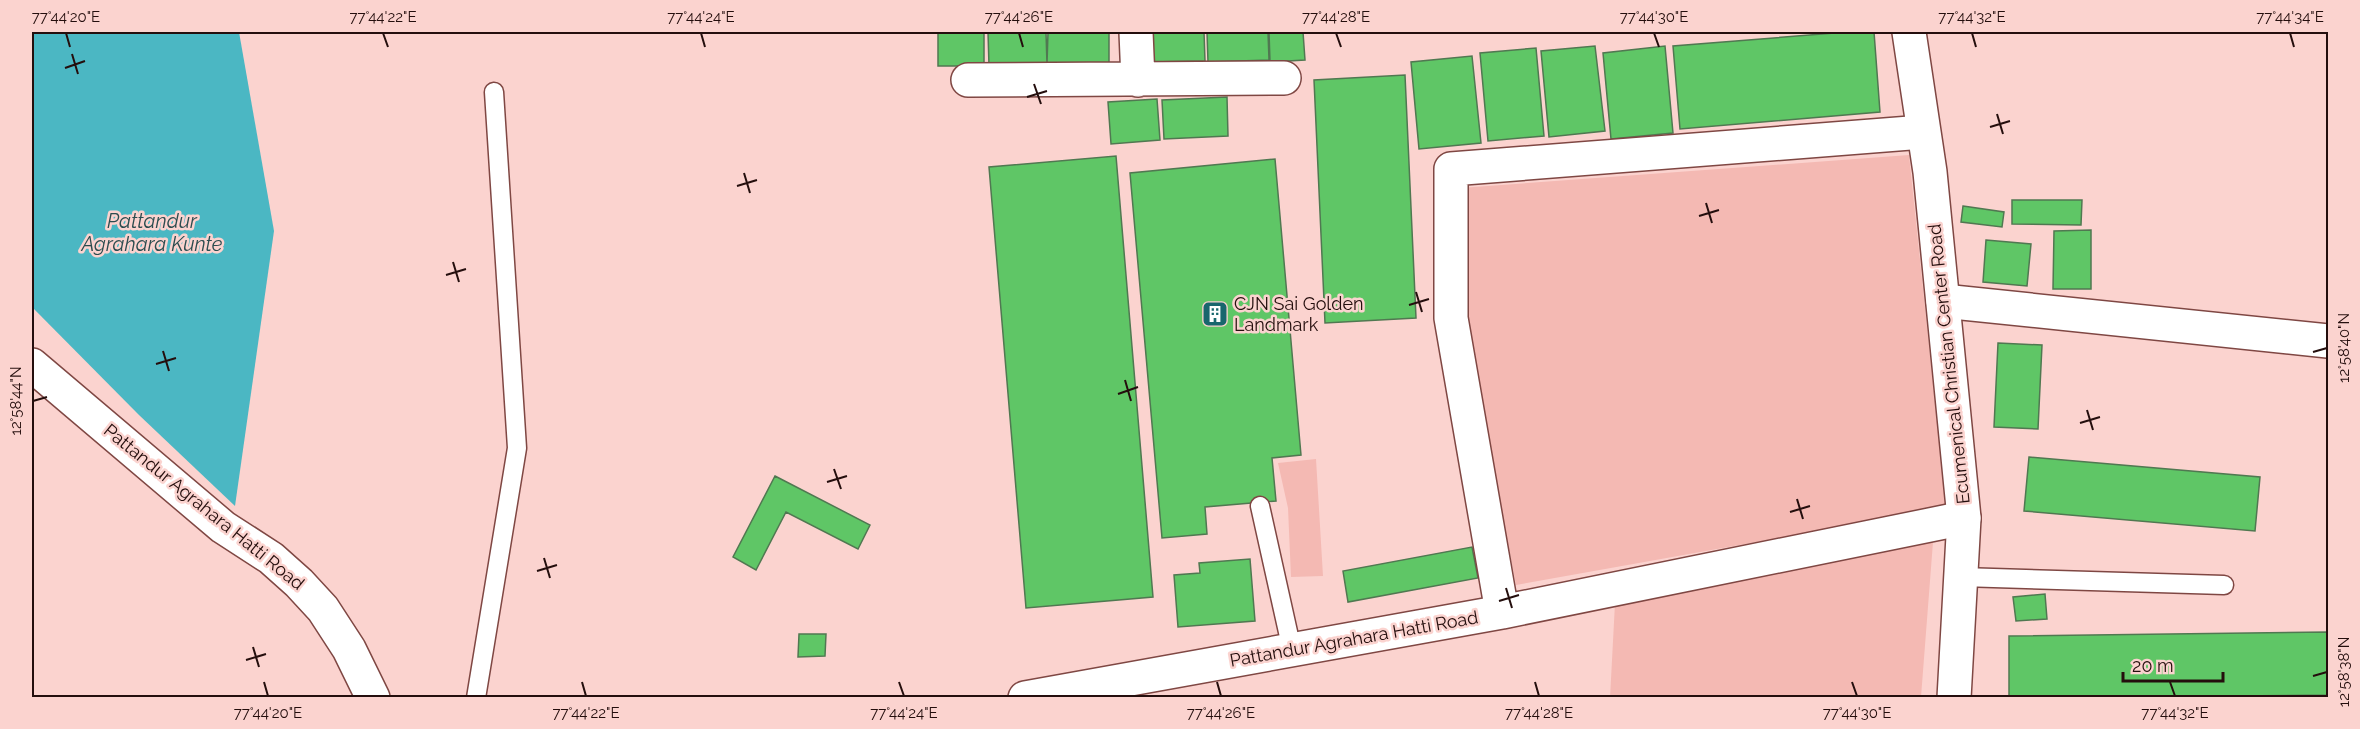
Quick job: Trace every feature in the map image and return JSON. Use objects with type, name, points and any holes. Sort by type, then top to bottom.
[{"type":"street","points":[[1136,32],[1138,80]]},
{"type":"street","name":"Ecumenical Christian Center Road","points":[[1909,32],[1930,172],[1965,518],[1954,698]]},
{"type":"street","points":[[968,80],[1284,78]]},
{"type":"street","points":[[1502,612],[1451,318],[1451,169],[1923,132]]},
{"type":"street","points":[[1943,301],[2328,341]]},
{"type":"street","name":"Pattandur Agrahara Hatti Road","points":[[32,366],[224,527],[271,558],[299,583],[323,609],[344,641],[372,698]]},
{"type":"street","name":"Pattandur Agrahara Hatti Road","points":[[1025,698],[1502,612],[1965,518]]},
{"type":"lane","points":[[476,698],[518,448],[494,92]]},
{"type":"lane","points":[[1260,506],[1292,650]]},
{"type":"lane","points":[[1961,577],[2224,585]]},
{"type":"shaded area","points":[[1909,155],[1946,508],[1516,585],[1465,322],[1460,188]]},
{"type":"shaded area","points":[[1316,459],[1323,576],[1291,577],[1288,508],[1278,463]]},
{"type":"shaded area","points":[[1933,542],[1921,697],[1610,698],[1615,603]]},
{"type":"water","name":"Pattandur Agrahara Kunte","points":[[32,32],[239,32],[274,231],[235,506],[139,415],[32,307]]},
{"type":"building","points":[[938,32],[984,32],[984,66],[938,66]]},
{"type":"building","points":[[988,32],[1046,32],[1047,65],[989,66]]},
{"type":"building","points":[[1048,32],[1109,32],[1109,64],[1047,64]]},
{"type":"building","points":[[1147,32],[1204,32],[1205,61],[1148,62]]},
{"type":"building","points":[[1207,32],[1268,32],[1269,60],[1208,62]]},
{"type":"building","points":[[1269,32],[1303,32],[1305,60],[1270,62]]},
{"type":"building","points":[[1847,32],[1874,32],[1880,112],[1680,129],[1673,46]]},
{"type":"building","points":[[1595,46],[1605,131],[1549,137],[1541,51]]},
{"type":"building","points":[[1665,46],[1673,133],[1611,139],[1603,53]]},
{"type":"building","points":[[1536,48],[1544,136],[1488,141],[1480,53]]},
{"type":"building","points":[[1472,56],[1481,143],[1419,149],[1411,62]]},
{"type":"building","points":[[1405,75],[1416,318],[1325,323],[1314,80]]},
{"type":"building","points":[[1227,97],[1228,136],[1164,139],[1162,100]]},
{"type":"building","points":[[1157,99],[1160,140],[1111,144],[1108,102]]},
{"type":"building","points":[[1116,156],[1153,597],[1026,608],[989,167]]},
{"type":"building","name":"CJN Sai Golden Landmark","points":[[1275,159],[1301,455],[1272,458],[1276,501],[1205,507],[1207,534],[1162,538],[1130,173]]},
{"type":"building","points":[[2012,200],[2082,200],[2081,225],[2012,224]]},
{"type":"building","points":[[1963,206],[2004,212],[2002,227],[1961,222]]},
{"type":"building","points":[[2091,230],[2091,289],[2053,289],[2054,231]]},
{"type":"building","points":[[1986,240],[2031,244],[2027,286],[1983,282]]},
{"type":"building","points":[[1998,343],[2042,345],[2038,429],[1994,427]]},
{"type":"building","points":[[2029,457],[2260,477],[2255,531],[2024,511]]},
{"type":"building","points":[[775,476],[870,525],[858,549],[786,512],[756,570],[733,557]]},
{"type":"building","points":[[1472,547],[1478,578],[1348,602],[1343,571]]},
{"type":"building","points":[[1250,559],[1255,621],[1178,627],[1174,575],[1200,573],[1199,563]]},
{"type":"building","points":[[2328,574],[2328,599],[2327,599]]},
{"type":"building","points":[[2045,594],[2047,619],[2016,621],[2013,597]]},
{"type":"building","points":[[2328,632],[2328,695],[2009,698],[2009,636]]},
{"type":"building","points":[[799,634],[826,634],[825,656],[798,657]]},
{"type":"place","name":"CJN Sai Golden Landmark","points":[[1215,314]]}]
